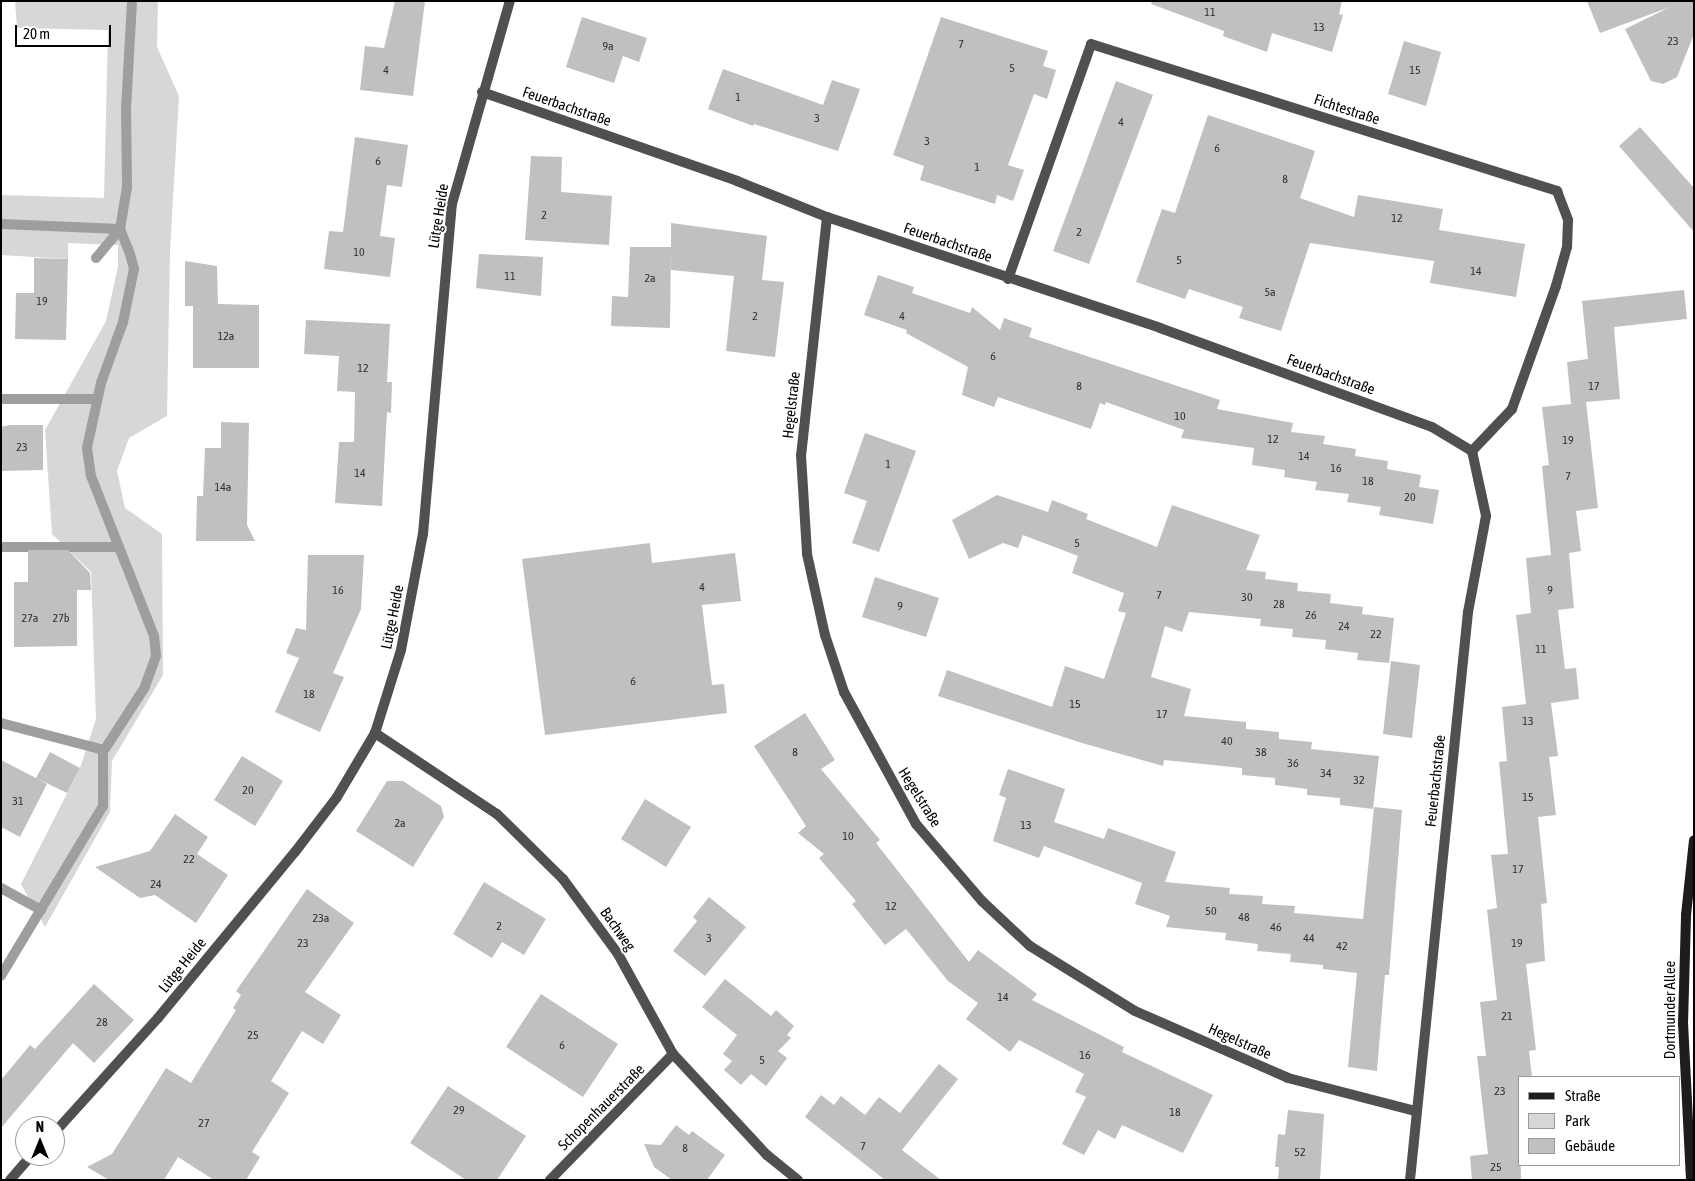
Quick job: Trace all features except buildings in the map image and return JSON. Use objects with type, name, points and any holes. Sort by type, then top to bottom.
[{"type":"main road","name":"Dortmunder Allee","points":[[1691,1180],[1683,1024],[1686,914],[1694,840]]},
{"type":"street","name":"Lütge Heide","points":[[65,1121],[158,1018],[295,852],[337,797],[375,733],[399,659],[423,534],[452,204],[482,92],[510,1]]},
{"type":"street","name":"Fichtestraße","points":[[1008,279],[1091,44],[1556,191],[1568,220],[1567,247],[1556,286],[1512,409],[1472,451]]},
{"type":"street","name":"Feuerbachstraße","points":[[482,92],[737,181],[827,217],[1008,279],[1160,328],[1432,426],[1472,451],[1486,516],[1468,612],[1410,1180]]},
{"type":"street","name":"Hegelstraße","points":[[827,217],[801,454],[807,554],[825,635],[844,692],[916,824],[982,901],[1030,946],[1136,1011],[1288,1078],[1416,1111]]},
{"type":"street","name":"Bachweg","points":[[375,733],[498,814],[563,878],[618,954],[674,1054],[767,1155],[798,1180]]},
{"type":"street","name":"Schopenhauerstraße","points":[[550,1180],[674,1054]]},
{"type":"street","points":[[10,1180],[22,1166]]},
{"type":"green space","points":[[15,1],[158,1],[157,47],[179,96],[170,251],[167,416],[129,438],[117,471],[125,508],[162,534],[163,675],[112,761],[110,812],[45,927],[21,884],[80,768],[96,719],[91,572],[52,534],[45,430],[106,321],[118,266],[118,245],[68,243],[68,259],[1,255],[1,195],[104,198],[108,30],[17,28]]},
{"type":"waterway","points":[[96,258],[120,229],[127,187],[126,109],[132,1]]},
{"type":"waterway","points":[[1,224],[120,229],[130,254],[134,269],[123,322],[101,383],[87,448],[91,476],[154,636],[156,656],[145,687],[103,752],[103,806],[1,976]]},
{"type":"waterway","points":[[1,399],[97,399]]},
{"type":"waterway","points":[[1,547],[119,547]]},
{"type":"waterway","points":[[1,723],[104,750]]},
{"type":"waterway","points":[[1,888],[41,910]]}]
